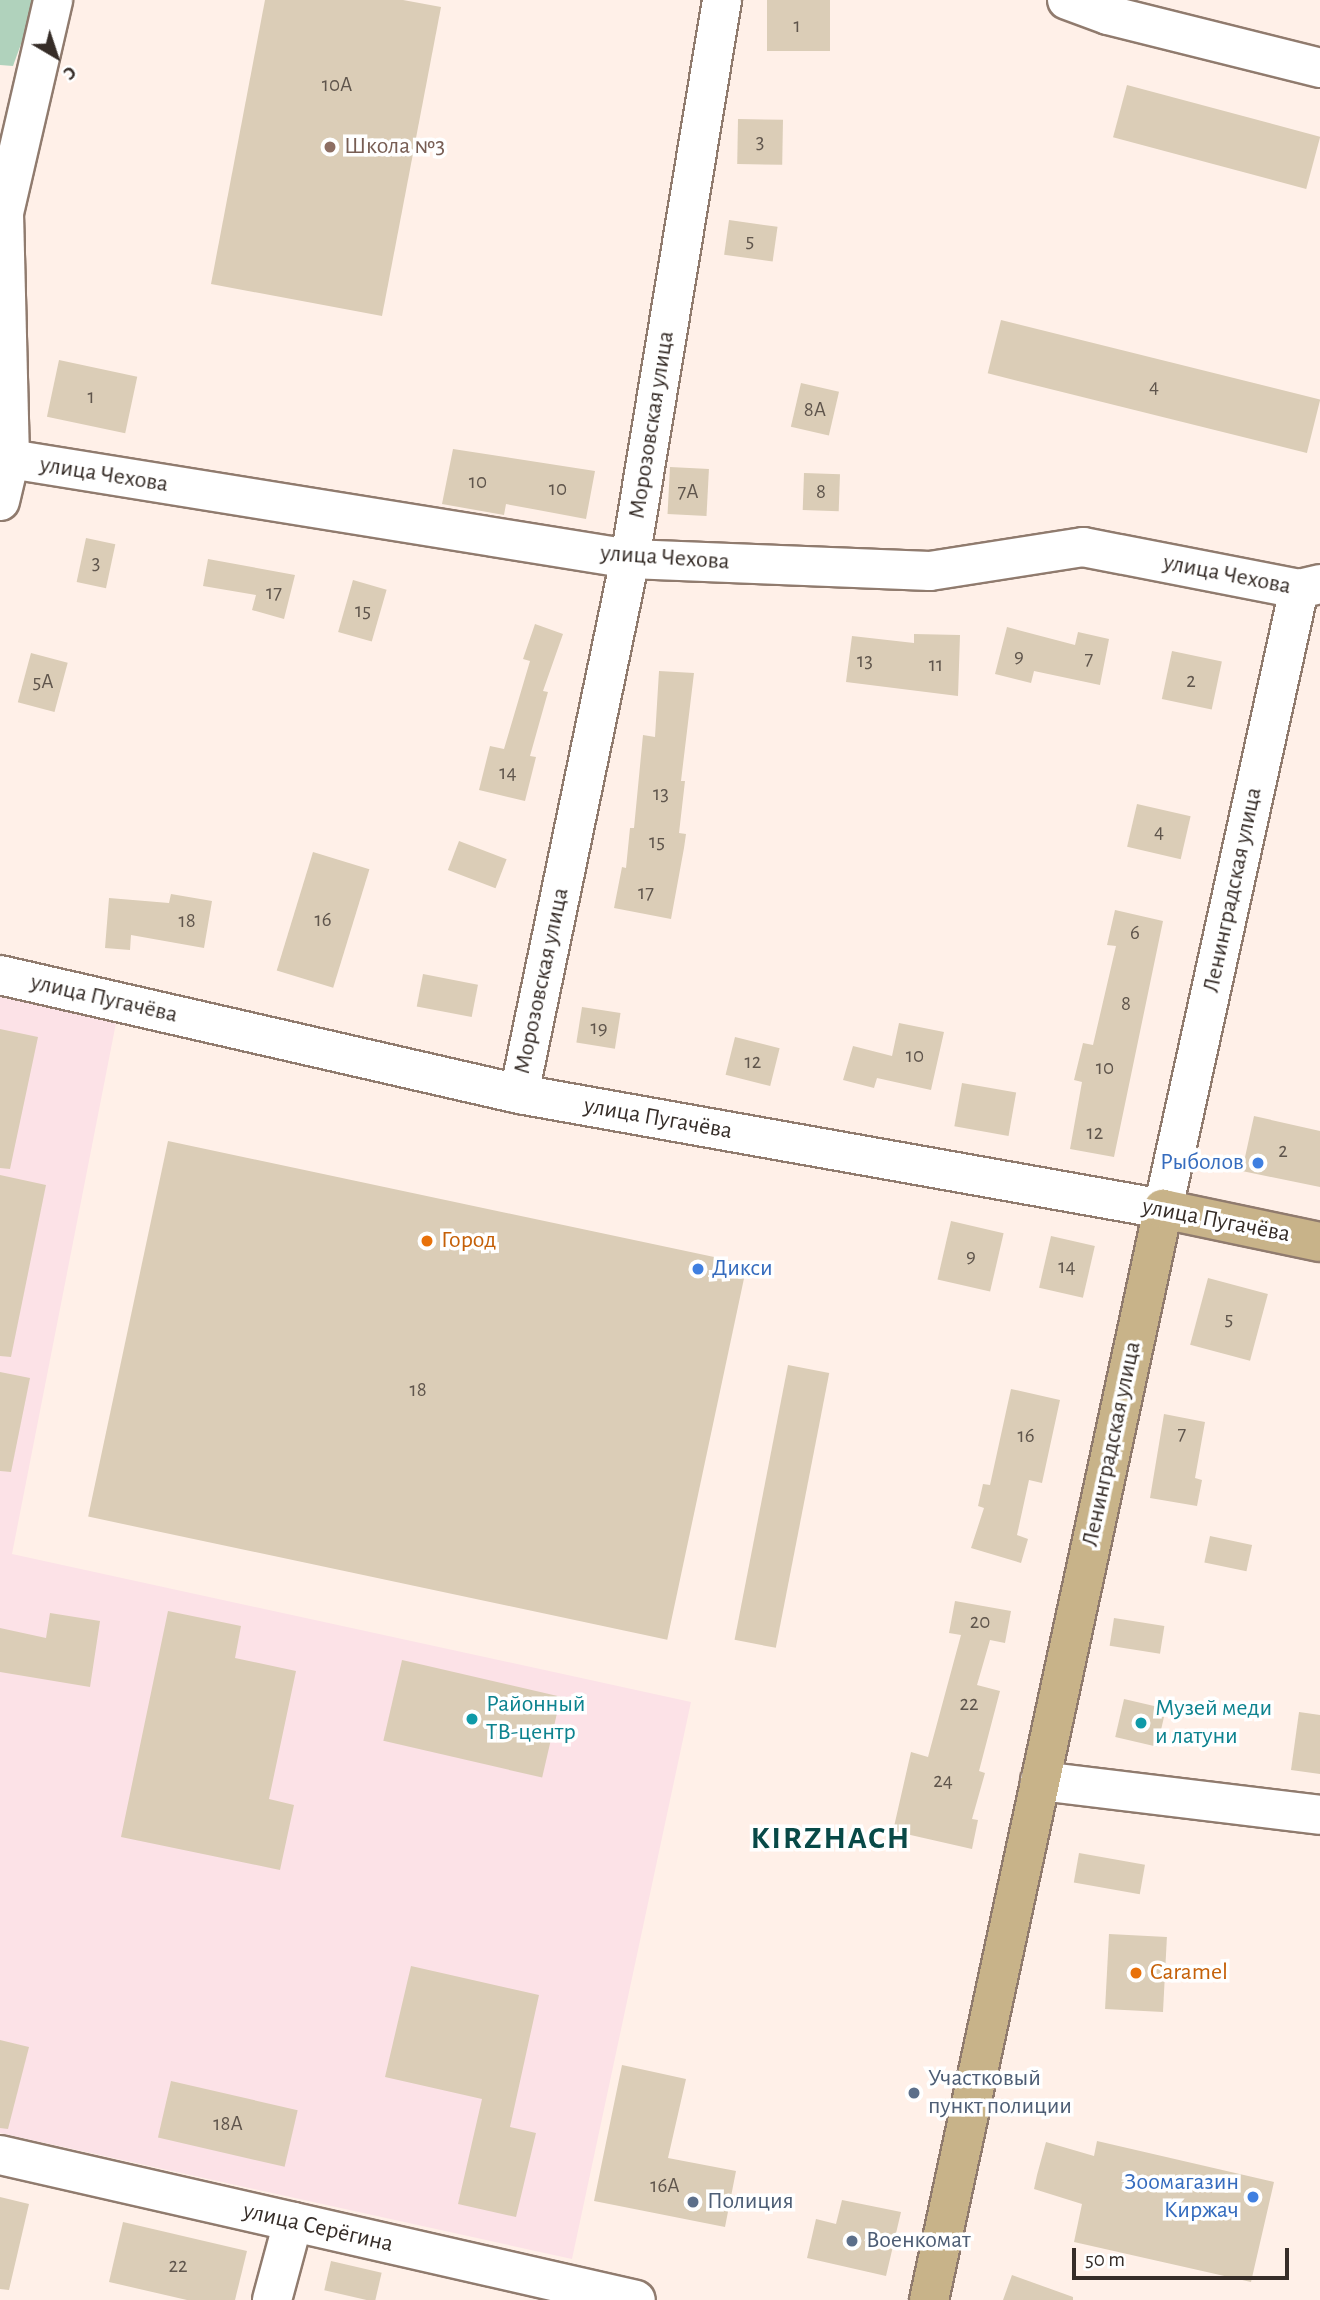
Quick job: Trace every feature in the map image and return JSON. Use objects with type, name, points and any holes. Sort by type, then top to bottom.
[{"type":"main road","name":"улица Пугачёва","points":[[1163,1209],[1320,1242]]},
{"type":"main road","name":"Ленинградская улица","points":[[929,2300],[1163,1209]]},
{"type":"street","points":[[0,501],[10,459],[4,213],[53,0]]},
{"type":"street","name":"Морозовская улица","points":[[519,1094],[630,559],[722,0]]},
{"type":"street","points":[[1067,0],[1108,15],[1320,68]]},
{"type":"street","name":"улица Чехова","points":[[10,459],[630,559],[930,571],[1083,547],[1309,587]]},
{"type":"street","name":"Ленинградская улица","points":[[1163,1209],[1309,587]]},
{"type":"street","name":"улица Пугачёва","points":[[0,975],[519,1094],[1163,1209]]},
{"type":"street","points":[[1040,1781],[1320,1815]]},
{"type":"street","name":"улица Серёгина","points":[[0,2155],[636,2300]]},
{"type":"street","points":[[272,2300],[293,2222]]},
{"type":"shaded area","points":[[0,995],[116,1023],[12,1554],[691,1702],[572,2259],[0,2133]]},
{"type":"green space","points":[[0,0],[37,0],[13,66],[0,65]]},
{"type":"building","points":[[265,0],[403,0],[441,7],[382,316],[211,284]]},
{"type":"building","points":[[767,0],[830,0],[830,51],[767,51]]},
{"type":"building","points":[[1127,85],[1320,137],[1306,189],[1113,137]]},
{"type":"building","points":[[738,119],[783,120],[782,165],[737,164]]},
{"type":"building","points":[[729,220],[778,227],[773,261],[724,255]]},
{"type":"building","points":[[1001,320],[1320,400],[1307,453],[988,373]]},
{"type":"building","points":[[59,360],[137,377],[125,433],[47,417]]},
{"type":"building","points":[[801,383],[839,392],[829,436],[791,427]]},
{"type":"building","points":[[453,449],[595,471],[586,519],[506,504],[504,515],[442,504]]},
{"type":"building","points":[[670,467],[709,469],[706,516],[668,514]]},
{"type":"building","points":[[804,473],[840,474],[839,511],[803,510]]},
{"type":"building","points":[[86,538],[115,544],[106,588],[77,582]]},
{"type":"building","points":[[208,559],[295,575],[284,619],[252,610],[256,595],[203,586]]},
{"type":"building","points":[[353,580],[387,590],[372,642],[338,632]]},
{"type":"building","points":[[535,624],[563,634],[543,691],[548,692],[530,756],[536,757],[525,801],[479,790],[490,746],[504,749],[530,661],[523,659]]},
{"type":"building","points":[[1007,627],[1075,645],[1078,632],[1109,639],[1100,685],[1034,671],[1031,683],[995,674]]},
{"type":"building","points":[[914,634],[960,635],[958,696],[846,682],[852,636],[914,643]]},
{"type":"building","points":[[1172,651],[1222,662],[1212,710],[1162,699]]},
{"type":"building","points":[[31,653],[68,663],[55,712],[18,702]]},
{"type":"building","points":[[659,671],[694,673],[681,781],[685,781],[679,833],[686,834],[671,919],[614,908],[622,867],[626,868],[630,828],[634,828],[643,735],[655,737]]},
{"type":"building","points":[[1137,804],[1191,816],[1181,859],[1127,847]]},
{"type":"building","points":[[459,841],[507,859],[496,888],[448,870]]},
{"type":"building","points":[[313,852],[369,869],[333,988],[277,971]]},
{"type":"building","points":[[171,894],[212,901],[204,948],[131,935],[130,950],[105,948],[109,898],[169,903]]},
{"type":"building","points":[[1115,910],[1163,921],[1114,1157],[1070,1149],[1082,1082],[1074,1080],[1083,1043],[1093,1045],[1116,946],[1107,945]]},
{"type":"building","points":[[423,974],[478,985],[472,1017],[417,1006]]},
{"type":"building","points":[[582,1007],[621,1013],[615,1049],[576,1043]]},
{"type":"building","points":[[899,1023],[944,1032],[931,1090],[877,1078],[874,1088],[843,1080],[853,1046],[892,1056]]},
{"type":"building","points":[[0,1029],[38,1037],[10,1169],[0,1168]]},
{"type":"building","points":[[735,1037],[780,1048],[770,1086],[726,1075]]},
{"type":"building","points":[[962,1083],[1016,1093],[1009,1136],[954,1126]]},
{"type":"building","points":[[1254,1116],[1320,1131],[1320,1187],[1242,1171]]},
{"type":"building","points":[[168,1141],[747,1264],[667,1640],[88,1517]]},
{"type":"building","points":[[0,1175],[46,1185],[11,1357],[0,1356]]},
{"type":"building","points":[[951,1221],[1004,1233],[990,1292],[938,1279]]},
{"type":"building","points":[[1051,1236],[1095,1246],[1083,1298],[1039,1288]]},
{"type":"building","points":[[1208,1278],[1268,1294],[1250,1361],[1190,1345]]},
{"type":"building","points":[[788,1365],[829,1373],[776,1648],[735,1640]]},
{"type":"building","points":[[0,1372],[30,1378],[11,1472],[0,1471]]},
{"type":"building","points":[[1011,1389],[1060,1400],[1042,1483],[1029,1480],[1017,1535],[1028,1539],[1021,1563],[971,1548],[984,1508],[978,1506],[983,1484],[990,1485]]},
{"type":"building","points":[[1164,1414],[1205,1422],[1195,1478],[1202,1480],[1197,1506],[1150,1498]]},
{"type":"building","points":[[1210,1536],[1252,1545],[1246,1571],[1204,1562]]},
{"type":"building","points":[[955,1601],[1011,1611],[1005,1643],[990,1640],[977,1685],[1000,1691],[979,1771],[985,1773],[972,1819],[978,1820],[972,1849],[893,1831],[911,1752],[928,1757],[961,1635],[949,1633]]},
{"type":"building","points":[[168,1611],[241,1626],[235,1658],[296,1671],[269,1799],[294,1805],[280,1870],[121,1837]]},
{"type":"building","points":[[50,1613],[100,1621],[90,1687],[0,1672],[0,1628],[46,1638]]},
{"type":"building","points":[[1114,1618],[1164,1626],[1160,1654],[1110,1646]]},
{"type":"building","name":"Районный ТВ-центр","points":[[402,1660],[561,1697],[542,1778],[383,1741]]},
{"type":"building","name":"Музей меди и латуни","points":[[1124,1699],[1166,1709],[1157,1747],[1115,1737]]},
{"type":"building","points":[[1299,1712],[1320,1715],[1320,1774],[1291,1770]]},
{"type":"building","points":[[1079,1853],[1145,1865],[1140,1894],[1074,1883]]},
{"type":"building","name":"Caramel","points":[[1109,1934],[1167,1937],[1163,2012],[1105,2009]]},
{"type":"building","points":[[411,1966],[539,1995],[510,2127],[536,2133],[516,2217],[458,2204],[482,2099],[385,2077]]},
{"type":"building","points":[[0,2040],[29,2047],[8,2129],[0,2128]]},
{"type":"building","points":[[622,2065],[686,2079],[668,2158],[736,2171],[725,2227],[594,2201]]},
{"type":"building","points":[[171,2081],[298,2110],[285,2167],[158,2138]]},
{"type":"building","points":[[1097,2141],[1274,2182],[1251,2282],[1074,2242],[1082,2204],[1034,2189],[1037,2175],[1046,2142],[1094,2156]]},
{"type":"building","points":[[0,2197],[29,2204],[9,2290],[0,2289]]},
{"type":"building","name":"Военкомат","points":[[842,2200],[901,2212],[886,2276],[807,2258],[816,2219],[836,2224]]},
{"type":"building","points":[[123,2222],[247,2251],[235,2300],[187,2300],[109,2282]]},
{"type":"building","points":[[331,2261],[382,2273],[375,2300],[324,2290]]},
{"type":"building","points":[[1012,2275],[1073,2297],[1073,2300],[1003,2300]]},
{"type":"place","name":"Школа №3","points":[[330,147]]},
{"type":"place","name":"Рыболов","points":[[1258,1163]]},
{"type":"place","name":"Город","points":[[427,1241]]},
{"type":"place","name":"Дикси","points":[[698,1269]]},
{"type":"place","name":"Районный ТВ-центр","points":[[472,1719]]},
{"type":"place","name":"Музей меди и латуни","points":[[1141,1723]]},
{"type":"place","name":"Caramel","points":[[1136,1973]]},
{"type":"place","name":"Участковый пункт полиции","points":[[914,2093]]},
{"type":"place","name":"Зоомагазин Киржач","points":[[1253,2197]]},
{"type":"place","name":"Полиция","points":[[693,2202]]},
{"type":"place","name":"Военкомат","points":[[852,2241]]},
{"type":"district","name":"KIRZHACH","points":[[831,1838]]}]
